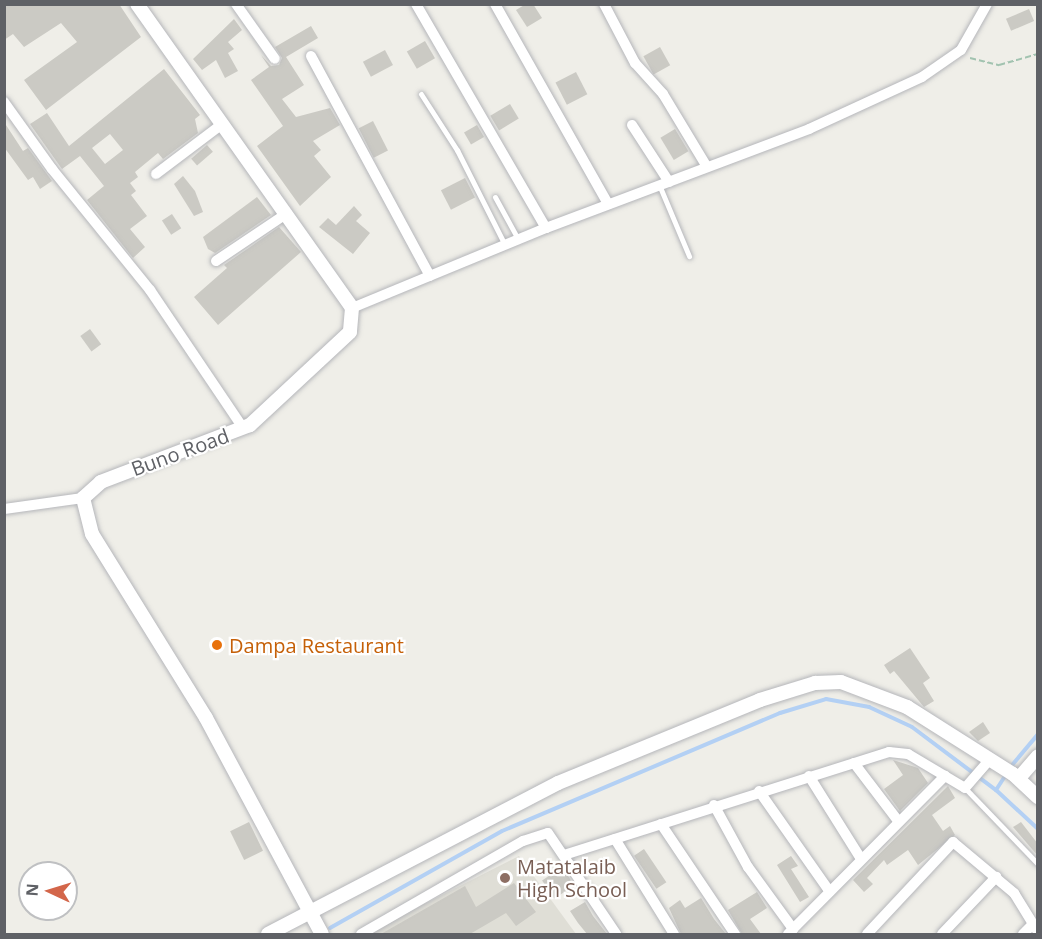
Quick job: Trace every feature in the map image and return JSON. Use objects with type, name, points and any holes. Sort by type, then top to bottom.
[{"type":"street","points":[[137,4],[352,308],[546,228],[808,129],[911,82],[961,50],[986,6]]},
{"type":"street","points":[[236,4],[275,59]]},
{"type":"street","points":[[416,4],[546,228]]},
{"type":"street","points":[[495,4],[608,204]]},
{"type":"street","points":[[604,4],[635,63],[663,94],[707,167]]},
{"type":"street","points":[[311,56],[430,276]]},
{"type":"street","points":[[4,102],[52,169],[150,290],[243,428]]},
{"type":"street","points":[[156,174],[222,124]]},
{"type":"street","points":[[632,125],[664,184]]},
{"type":"street","points":[[216,261],[286,214]]},
{"type":"street","name":"Buno Road","points":[[83,498],[101,482],[243,428],[350,332],[352,308]]},
{"type":"street","points":[[4,509],[83,498],[92,534],[206,718],[308,913],[322,934]]},
{"type":"street","points":[[268,934],[558,783],[760,700],[815,684],[842,682],[907,707],[987,764],[1019,778],[1038,797]]},
{"type":"street","points":[[564,855],[759,791],[854,762],[899,752],[966,787],[987,764]]},
{"type":"street","points":[[1019,778],[1038,756]]},
{"type":"street","points":[[854,762],[899,822]]},
{"type":"street","points":[[809,776],[861,859]]},
{"type":"street","points":[[714,806],[748,867],[791,932],[945,776]]},
{"type":"street","points":[[759,791],[830,892]]},
{"type":"street","points":[[661,824],[735,934]]},
{"type":"street","points":[[361,934],[539,833],[553,837],[615,934]]},
{"type":"street","points":[[615,839],[674,934]]},
{"type":"street","points":[[867,934],[953,842],[1014,893],[1035,928],[1023,934]]},
{"type":"street","points":[[942,934],[996,876]]},
{"type":"lane","points":[[421,94],[457,150],[505,245]]},
{"type":"lane","points":[[664,184],[689,256]]},
{"type":"lane","points":[[495,197],[518,239]]},
{"type":"lane","points":[[966,787],[1038,864]]},
{"type":"path","points":[[961,50],[988,65],[1038,54]]},
{"type":"shaded area","name":"Matatalaib High School","points":[[519,856],[576,934],[367,934],[377,928]]},
{"type":"building","points":[[4,4],[119,4],[141,37],[46,110],[24,80],[77,42],[61,23],[24,47],[13,34],[4,40]]},
{"type":"building","points":[[526,4],[533,4],[542,18],[527,27],[516,10]]},
{"type":"building","points":[[1029,9],[1034,21],[1011,31],[1006,19]]},
{"type":"building","points":[[234,19],[242,30],[228,42],[234,49],[228,53],[238,71],[225,78],[216,60],[202,70],[193,59]]},
{"type":"building","points":[[311,26],[318,38],[286,57],[304,85],[282,99],[296,117],[330,108],[340,125],[313,141],[321,150],[314,156],[331,177],[300,206],[257,146],[283,126],[251,80],[269,67],[261,55],[271,66],[279,65],[282,58],[275,47]]},
{"type":"building","points":[[425,41],[435,58],[417,69],[407,52]]},
{"type":"building","points":[[660,47],[670,65],[654,75],[643,56]]},
{"type":"building","points":[[385,50],[393,65],[371,77],[363,62]]},
{"type":"building","points":[[164,69],[200,115],[195,119],[198,133],[163,159],[158,153],[135,172],[138,177],[130,183],[136,191],[131,195],[147,216],[130,229],[145,247],[133,258],[87,200],[104,186],[80,156],[62,169],[30,124],[47,113],[69,146]],"holes":[[[110,134],[123,150],[105,164],[92,148]]]},
{"type":"building","points":[[576,72],[587,94],[567,105],[556,82]]},
{"type":"building","points":[[510,104],[519,119],[499,130],[490,116]]},
{"type":"building","points":[[373,121],[388,150],[374,158],[359,128]]},
{"type":"building","points":[[4,122],[23,151],[28,148],[52,181],[40,189],[33,177],[28,180],[4,147]]},
{"type":"building","points":[[477,125],[484,137],[471,145],[464,132]]},
{"type":"building","points":[[675,129],[688,151],[674,160],[660,138]]},
{"type":"building","points":[[207,145],[213,152],[197,166],[191,159]]},
{"type":"building","points":[[183,176],[195,191],[203,212],[194,216],[174,184]]},
{"type":"building","points":[[465,178],[475,198],[451,210],[441,190]]},
{"type":"building","points":[[257,197],[271,215],[215,253],[208,249],[203,237]]},
{"type":"building","points":[[354,206],[362,215],[356,221],[370,233],[353,254],[319,227],[328,218],[336,225]]},
{"type":"building","points":[[172,214],[181,228],[171,235],[162,221]]},
{"type":"building","points":[[279,227],[301,252],[218,325],[194,297],[227,268],[224,265]]},
{"type":"building","points":[[90,329],[101,344],[91,351],[80,336]]},
{"type":"building","points":[[910,648],[930,678],[923,683],[934,701],[924,707],[894,671],[890,674],[884,665]]},
{"type":"building","points":[[983,722],[990,733],[978,741],[969,732]]},
{"type":"building","points":[[893,760],[918,768],[928,783],[900,811],[884,789],[903,775]]},
{"type":"building","points":[[948,786],[955,798],[932,815],[943,831],[950,826],[955,835],[918,865],[908,850],[887,865],[884,860],[867,878],[873,884],[864,892],[853,880]]},
{"type":"building","points":[[249,822],[263,851],[244,860],[230,831]]},
{"type":"building","points":[[1021,822],[1038,844],[1038,856],[1013,827]]},
{"type":"building","points":[[644,849],[666,882],[656,889],[634,856]]},
{"type":"building","points":[[791,856],[798,866],[791,869],[809,897],[800,902],[777,865]]},
{"type":"building","points":[[562,867],[574,885],[554,899],[542,880]]},
{"type":"building","points":[[514,883],[536,912],[516,926],[506,913],[470,934],[381,934],[465,886],[476,907]]},
{"type":"building","points":[[757,892],[767,908],[750,919],[761,934],[742,934],[728,910]]},
{"type":"building","points":[[701,898],[726,934],[681,934],[669,908],[680,900],[685,908]]},
{"type":"building","points":[[585,902],[607,934],[587,934],[578,923],[570,911]]},
{"type":"waterway","points":[[330,928],[502,831],[780,713],[826,699],[869,707],[912,727],[996,790],[1038,829]]},
{"type":"waterway","points":[[1013,764],[1038,734]]},
{"type":"waterway","points":[[996,790],[1005,776]]},
{"type":"place","name":"Dampa Restaurant","points":[[217,645]]},
{"type":"place","name":"Matatalaib High School","points":[[505,878]]}]
